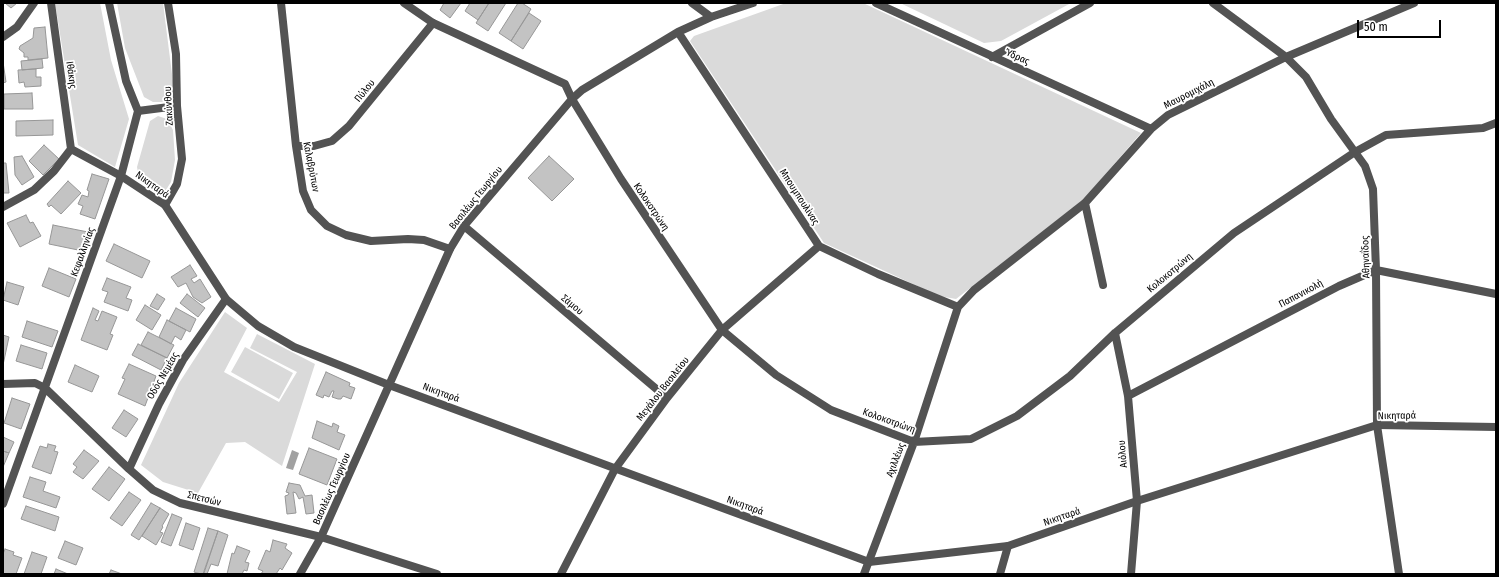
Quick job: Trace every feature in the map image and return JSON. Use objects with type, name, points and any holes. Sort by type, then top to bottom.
[{"type":"street","points":[[3,37],[16,27],[34,3]]},
{"type":"street","name":"Ιθάκης","points":[[51,3],[71,149]]},
{"type":"street","points":[[109,3],[126,82],[138,111],[177,106]]},
{"type":"street","name":"Ζακύνθου","points":[[165,205],[178,184],[182,159],[177,106],[176,54],[168,3]]},
{"type":"street","name":"Καλαβρύτων","points":[[281,3],[296,146],[303,191],[311,210],[327,226],[346,235],[371,241],[413,239],[424,240],[450,249]]},
{"type":"street","name":"Κολοκοτρώνη","points":[[404,3],[433,23],[565,84],[572,99],[621,179],[722,330],[776,375],[830,410],[914,442],[971,439],[1017,416],[1070,376],[1115,333],[1234,233],[1355,152],[1386,136],[1483,128],[1496,123]]},
{"type":"street","points":[[692,3],[711,17]]},
{"type":"street","name":"Βασιλέως Γεωργίου","points":[[300,574],[321,537],[450,249],[464,226],[572,99],[582,90],[678,32],[711,17],[753,3]]},
{"type":"street","name":"Ύδρας","points":[[876,3],[1151,129]]},
{"type":"street","points":[[992,57],[1090,3]]},
{"type":"street","name":"Αθηναΐδος","points":[[1213,3],[1286,57],[1306,77],[1365,166],[1373,189],[1376,270],[1377,425],[1399,574]]},
{"type":"street","name":"Μαυρομιχάλη","points":[[958,307],[974,290],[1085,203],[1151,129],[1168,115],[1286,57],[1414,3]]},
{"type":"street","name":"Πύλου","points":[[296,146],[314,146],[332,141],[349,126],[433,23]]},
{"type":"street","name":"Μπουμπουλίνας","points":[[678,32],[819,246]]},
{"type":"street","name":"Κεφαλληνίας","points":[[3,504],[122,176],[138,111]]},
{"type":"street","points":[[3,206],[34,190],[54,171],[71,149]]},
{"type":"street","name":"Νικηταρά","points":[[71,149],[122,176],[165,205],[226,299],[258,326],[294,347],[389,385],[869,562],[1008,546],[1137,501],[1377,425],[1496,427]]},
{"type":"street","points":[[1085,203],[1103,285]]},
{"type":"street","name":"Σάμου","points":[[464,226],[667,398]]},
{"type":"street","points":[[819,246],[878,274],[958,307]]},
{"type":"street","name":"Μεγάλου Βασιλείου","points":[[561,574],[615,469],[667,398],[722,330],[819,246]]},
{"type":"street","points":[[1376,270],[1496,294]]},
{"type":"street","name":"Παπανικολή","points":[[1128,396],[1339,286],[1376,270]]},
{"type":"street","name":"Οδóς Νεμέας","points":[[129,469],[158,404],[183,360],[226,299]]},
{"type":"street","name":"Αχιλλέως","points":[[864,574],[914,442],[958,307]]},
{"type":"street","name":"Αιόλου","points":[[1115,333],[1128,396],[1137,501],[1131,574]]},
{"type":"street","name":"Σπετσών","points":[[3,384],[35,383],[45,388],[129,469],[154,490],[180,503],[321,537],[437,574]]},
{"type":"street","points":[[1000,574],[1008,546]]},
{"type":"shaded area","points":[[55,3],[100,3],[111,60],[129,119],[115,167],[78,145]]},
{"type":"shaded area","points":[[117,3],[163,3],[174,90],[171,97],[162,102],[153,102],[144,97],[125,48]]},
{"type":"shaded area","points":[[786,3],[863,3],[1141,133],[1083,200],[956,299],[939,296],[824,243],[690,41],[694,36]]},
{"type":"shaded area","points":[[900,3],[1071,3],[1001,41],[984,43]]},
{"type":"shaded area","points":[[158,116],[167,119],[173,130],[175,160],[171,182],[164,193],[139,178],[137,167],[150,121]]},
{"type":"shaded area","points":[[225,312],[247,328],[224,372],[279,402],[297,372],[250,348],[257,334],[315,364],[282,466],[245,442],[226,443],[198,493],[163,482],[141,465],[179,383]]},
{"type":"shaded area","points":[[245,347],[293,373],[279,399],[231,372]]},
{"type":"shaded area","points":[[292,450],[299,453],[293,470],[286,468]]},
{"type":"building","points":[[5,3],[17,3],[11,8]]},
{"type":"building","points":[[444,3],[461,3],[450,18],[440,10]]},
{"type":"building","points":[[470,3],[489,3],[478,20],[465,11]]},
{"type":"building","points":[[489,3],[506,3],[488,31],[476,23]]},
{"type":"building","points":[[518,3],[522,3],[531,9],[511,41],[499,33]]},
{"type":"building","points":[[529,13],[541,21],[523,49],[511,41]]},
{"type":"building","points":[[45,27],[48,58],[28,60],[28,57],[24,57],[24,53],[19,49],[20,46],[33,38],[34,28]]},
{"type":"building","points":[[42,59],[43,68],[22,70],[21,61]]},
{"type":"building","points":[[3,62],[6,82],[3,83]]},
{"type":"building","points":[[36,69],[36,77],[41,77],[41,86],[25,87],[24,82],[19,83],[18,70]]},
{"type":"building","points":[[32,93],[33,109],[4,109],[4,94]]},
{"type":"building","points":[[53,120],[53,135],[16,136],[16,121]]},
{"type":"building","points":[[44,145],[59,159],[43,175],[29,161]]},
{"type":"building","points":[[22,156],[34,177],[22,185],[15,175],[14,157]]},
{"type":"building","points":[[549,156],[574,179],[552,201],[528,178]]},
{"type":"building","points":[[3,163],[6,163],[9,193],[3,193]]},
{"type":"building","points":[[92,174],[109,179],[95,219],[80,214],[83,206],[78,204],[82,195],[88,197],[89,191],[87,190]]},
{"type":"building","points":[[68,181],[81,193],[61,214],[51,205],[49,207],[47,204]]},
{"type":"building","points":[[26,215],[30,223],[33,222],[41,236],[20,247],[7,223]]},
{"type":"building","points":[[53,225],[88,232],[83,251],[49,244]]},
{"type":"building","points":[[114,244],[150,261],[142,278],[106,261]]},
{"type":"building","points":[[190,265],[197,276],[191,279],[194,283],[200,279],[211,297],[202,303],[193,297],[186,283],[178,287],[171,277]]},
{"type":"building","points":[[49,268],[76,279],[69,297],[42,286]]},
{"type":"building","points":[[107,278],[131,287],[126,298],[132,300],[128,311],[104,302],[108,292],[102,290]]},
{"type":"building","points":[[7,282],[24,287],[18,305],[3,300]]},
{"type":"building","points":[[157,294],[165,299],[158,310],[150,306]]},
{"type":"building","points":[[187,294],[205,308],[198,317],[180,303]]},
{"type":"building","points":[[145,305],[161,315],[152,330],[136,320]]},
{"type":"building","points":[[93,308],[99,311],[95,320],[98,321],[102,311],[117,317],[110,334],[113,335],[107,350],[81,340]]},
{"type":"building","points":[[176,308],[196,319],[190,332],[169,321]]},
{"type":"building","points":[[167,320],[186,330],[181,340],[175,336],[171,344],[159,337]]},
{"type":"building","points":[[27,321],[58,331],[52,347],[22,337]]},
{"type":"building","points":[[148,332],[174,345],[167,358],[141,345]]},
{"type":"building","points":[[3,335],[9,337],[3,365]]},
{"type":"building","points":[[138,344],[167,358],[161,370],[132,355]]},
{"type":"building","points":[[21,345],[47,353],[42,369],[16,361]]},
{"type":"building","points":[[129,364],[156,376],[145,406],[118,394],[125,379],[122,378]]},
{"type":"building","points":[[75,365],[99,376],[92,392],[68,382]]},
{"type":"building","points":[[326,372],[350,383],[349,386],[355,388],[351,399],[343,396],[341,399],[332,397],[334,391],[332,391],[329,397],[324,395],[323,398],[316,395]]},
{"type":"building","points":[[12,398],[30,404],[21,429],[4,423]]},
{"type":"building","points":[[124,410],[138,419],[126,437],[112,428]]},
{"type":"building","points":[[317,421],[332,427],[333,423],[339,426],[337,432],[345,435],[339,450],[312,438]]},
{"type":"building","points":[[3,437],[14,442],[9,453],[3,451]]},
{"type":"building","points":[[48,444],[56,446],[54,451],[58,452],[51,474],[32,467],[40,446],[47,448]]},
{"type":"building","points":[[309,448],[337,459],[327,485],[299,474]]},
{"type":"building","points":[[84,450],[99,461],[83,479],[73,472],[77,467],[73,464]]},
{"type":"building","points":[[3,451],[9,453],[3,467]]},
{"type":"building","points":[[109,467],[125,479],[109,501],[92,489]]},
{"type":"building","points":[[30,477],[46,482],[43,491],[60,497],[56,508],[23,497]]},
{"type":"building","points":[[289,483],[300,485],[305,496],[312,495],[314,513],[306,514],[303,497],[299,499],[296,493],[293,492],[296,513],[287,514],[285,496],[289,493],[286,492]]},
{"type":"building","points":[[129,492],[141,500],[122,526],[110,518]]},
{"type":"building","points":[[151,503],[160,508],[139,540],[131,535]]},
{"type":"building","points":[[26,506],[59,517],[55,531],[21,519]]},
{"type":"building","points":[[160,508],[169,514],[160,532],[163,533],[156,545],[142,536]]},
{"type":"building","points":[[172,514],[182,518],[171,546],[161,542]]},
{"type":"building","points":[[186,523],[200,528],[193,550],[179,545]]},
{"type":"building","points":[[208,528],[218,531],[203,574],[201,574],[194,572]]},
{"type":"building","points":[[218,531],[228,535],[218,566],[211,564],[207,574],[204,573]]},
{"type":"building","points":[[273,540],[287,544],[285,548],[292,553],[282,570],[280,568],[276,574],[261,574],[263,571],[258,569],[266,550],[270,552]]},
{"type":"building","points":[[65,541],[83,548],[76,565],[58,558]]},
{"type":"building","points":[[237,546],[250,551],[245,562],[249,563],[247,571],[244,570],[242,574],[227,574],[232,553],[234,554]]},
{"type":"building","points":[[5,549],[14,552],[13,555],[22,558],[16,574],[3,574],[3,554]]},
{"type":"building","points":[[32,552],[47,557],[41,574],[24,574]]},
{"type":"building","points":[[56,569],[68,574],[54,574]]},
{"type":"building","points":[[111,570],[122,574],[109,574]]}]
